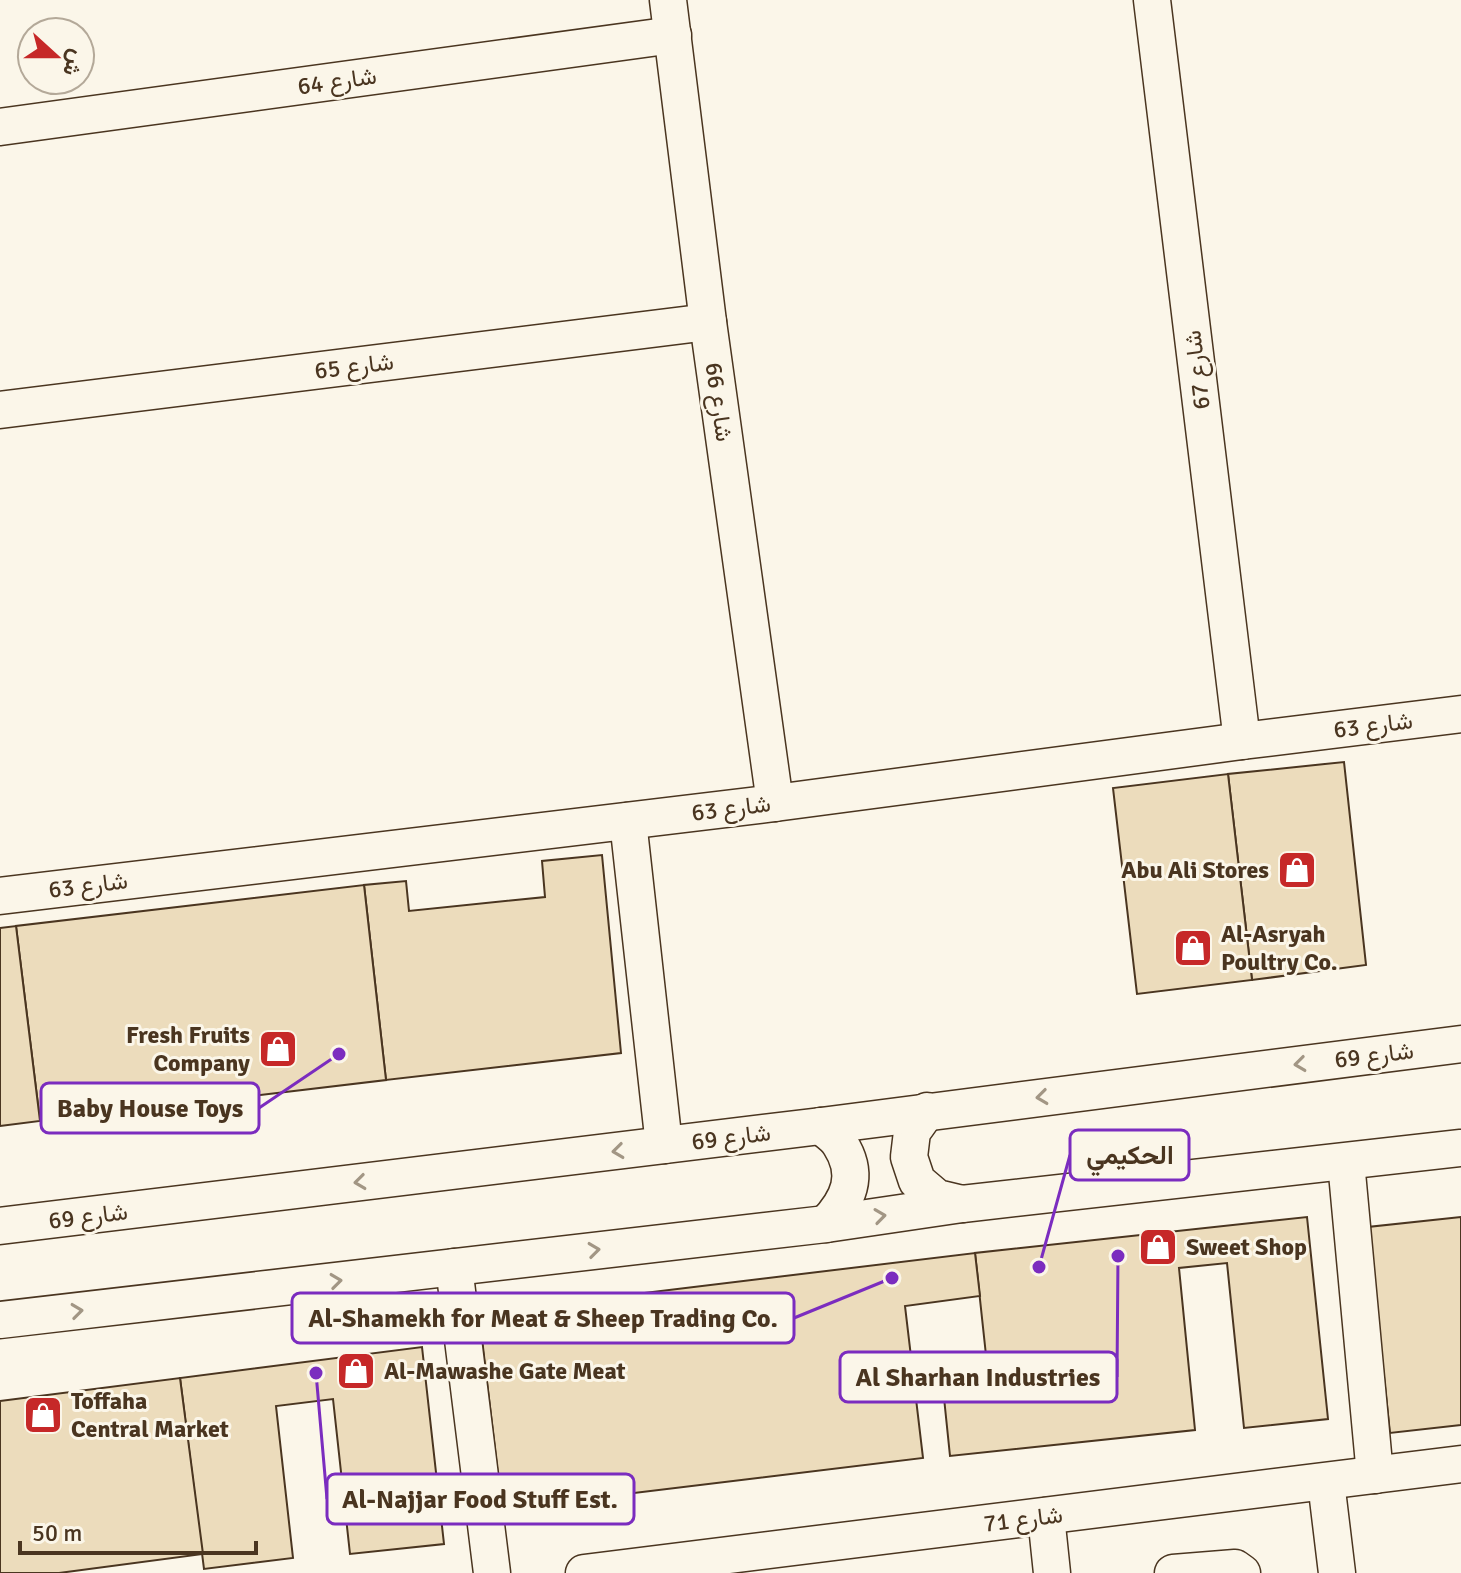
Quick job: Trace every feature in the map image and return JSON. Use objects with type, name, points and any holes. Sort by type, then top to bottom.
[{"type":"street","name":"شارع 66","points":[[668,0],[708,322],[775,803]]},
{"type":"street","name":"شارع 67","points":[[1152,0],[1242,741]]},
{"type":"street","name":"شارع 64","points":[[0,127],[673,35]]},
{"type":"street","name":"شارع 65","points":[[0,410],[708,322]]},
{"type":"street","name":"شارع 63","points":[[0,896],[775,803],[1461,714]]},
{"type":"street","points":[[628,821],[664,1145]]},
{"type":"street","name":"شارع 69","points":[[0,1226],[1461,1044]]},
{"type":"street","points":[[927,1111],[912,1132],[909,1157],[917,1181],[937,1198],[962,1204]]},
{"type":"street","points":[[821,1126],[839,1141],[849,1162],[850,1185],[842,1207],[826,1224]]},
{"type":"street","points":[[0,1320],[826,1224],[962,1204],[1461,1148]]},
{"type":"street","points":[[1346,1162],[1375,1475]]},
{"type":"street","points":[[454,1267],[492,1573]]},
{"type":"street","name":"شارع 71","points":[[584,1573],[1461,1464]]},
{"type":"street","points":[[1326,1482],[1337,1573]]},
{"type":"street","points":[[1046,1516],[1052,1573]]},
{"type":"street","points":[[1173,1573],[1235,1568],[1242,1573]]},
{"type":"building","name":"Abu Ali Stores","points":[[1344,762],[1366,965],[1252,980],[1228,774]]},
{"type":"building","points":[[1228,774],[1252,980],[1137,994],[1113,788]]},
{"type":"building","points":[[602,855],[621,1053],[386,1080],[364,885],[406,881],[409,911],[545,897],[542,861]]},
{"type":"building","points":[[364,885],[386,1080],[40,1121],[16,926]]},
{"type":"building","points":[[16,926],[40,1121],[0,1126],[0,928]]},
{"type":"building","points":[[1307,1217],[1328,1419],[1244,1428],[1227,1263],[1179,1268],[1195,1430],[950,1456],[943,1388],[989,1383],[975,1253]]},
{"type":"building","points":[[1461,1217],[1461,1425],[1390,1433],[1368,1227]]},
{"type":"building","points":[[975,1253],[980,1296],[905,1306],[923,1458],[502,1509],[479,1313]]},
{"type":"building","points":[[422,1347],[444,1544],[350,1554],[333,1399],[276,1406],[293,1558],[204,1569],[180,1378]]},
{"type":"building","points":[[180,1378],[203,1554],[59,1573],[0,1573],[0,1401]]},
{"type":"place","name":"Abu Ali Stores","points":[[1297,870]]},
{"type":"place","name":"Al-Asryah Poultry Co.","points":[[1193,948]]},
{"type":"place","name":"Fresh Fruits Company","points":[[278,1049]]},
{"type":"place","name":"Baby House Toys","points":[[339,1054]]},
{"type":"place","name":"Sweet Shop","points":[[1158,1247]]},
{"type":"place","name":"Al Sharhan Industries","points":[[1118,1256]]},
{"type":"place","name":"الحكيمي","points":[[1039,1267]]},
{"type":"place","name":"Al-Shamekh for Meat & Sheep Trading Co.","points":[[892,1278]]},
{"type":"place","name":"Al-Mawashe Gate Meat","points":[[356,1371]]},
{"type":"place","name":"Al-Najjar Food Stuff Est.","points":[[316,1373]]},
{"type":"place","name":"Toffaha Central Market","points":[[43,1415]]}]
